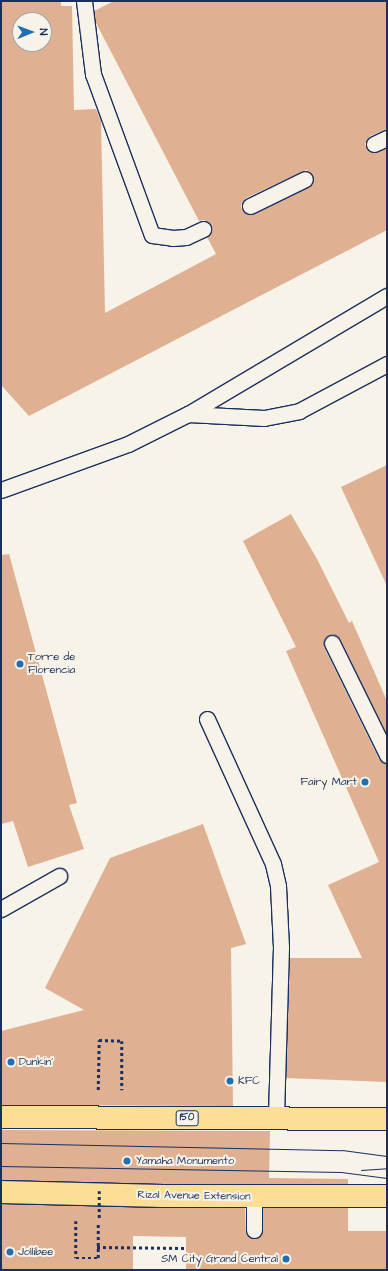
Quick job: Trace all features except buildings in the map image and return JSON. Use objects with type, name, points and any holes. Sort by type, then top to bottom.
[{"type":"main road","name":"150","points":[[1,1117],[387,1119]]},
{"type":"main road","name":"Rizal Avenue Extension","points":[[1,1192],[254,1197],[387,1196]]},
{"type":"lane","points":[[84,1],[93,74],[152,235],[173,238],[186,237],[203,229]]},
{"type":"lane","points":[[250,206],[305,179]]},
{"type":"lane","points":[[1,490],[128,444],[188,414],[387,296]]},
{"type":"lane","points":[[188,414],[264,418],[299,411],[387,364]]},
{"type":"lane","points":[[332,643],[387,755]]},
{"type":"lane","points":[[207,720],[273,864],[278,886],[281,947],[276,1119]]},
{"type":"lane","points":[[1,909],[59,876]]},
{"type":"lane","points":[[254,1197],[254,1230]]},
{"type":"path","points":[[98,1092],[99,1040],[122,1041],[121,1118]]},
{"type":"path","points":[[77,1194],[76,1258],[98,1258],[99,1191]]},
{"type":"path","points":[[97,1247],[186,1248]]},
{"type":"tram line","points":[[1,1143],[342,1150],[387,1156]]},
{"type":"tram line","points":[[1,1166],[341,1172],[387,1178]]},
{"type":"tram line","points":[[361,1170],[387,1168]]},
{"type":"place","name":"Torre de Florencia","points":[[20,664]]},
{"type":"place","name":"Fairy Mart","points":[[365,782]]},
{"type":"place","name":"Dunkin'","points":[[11,1062]]},
{"type":"place","name":"KFC","points":[[230,1081]]},
{"type":"place","name":"Yamaha Monumento","points":[[127,1161]]},
{"type":"place","name":"Jollibee","points":[[10,1252]]},
{"type":"place","name":"SM City Grand Central","points":[[286,1259]]}]
